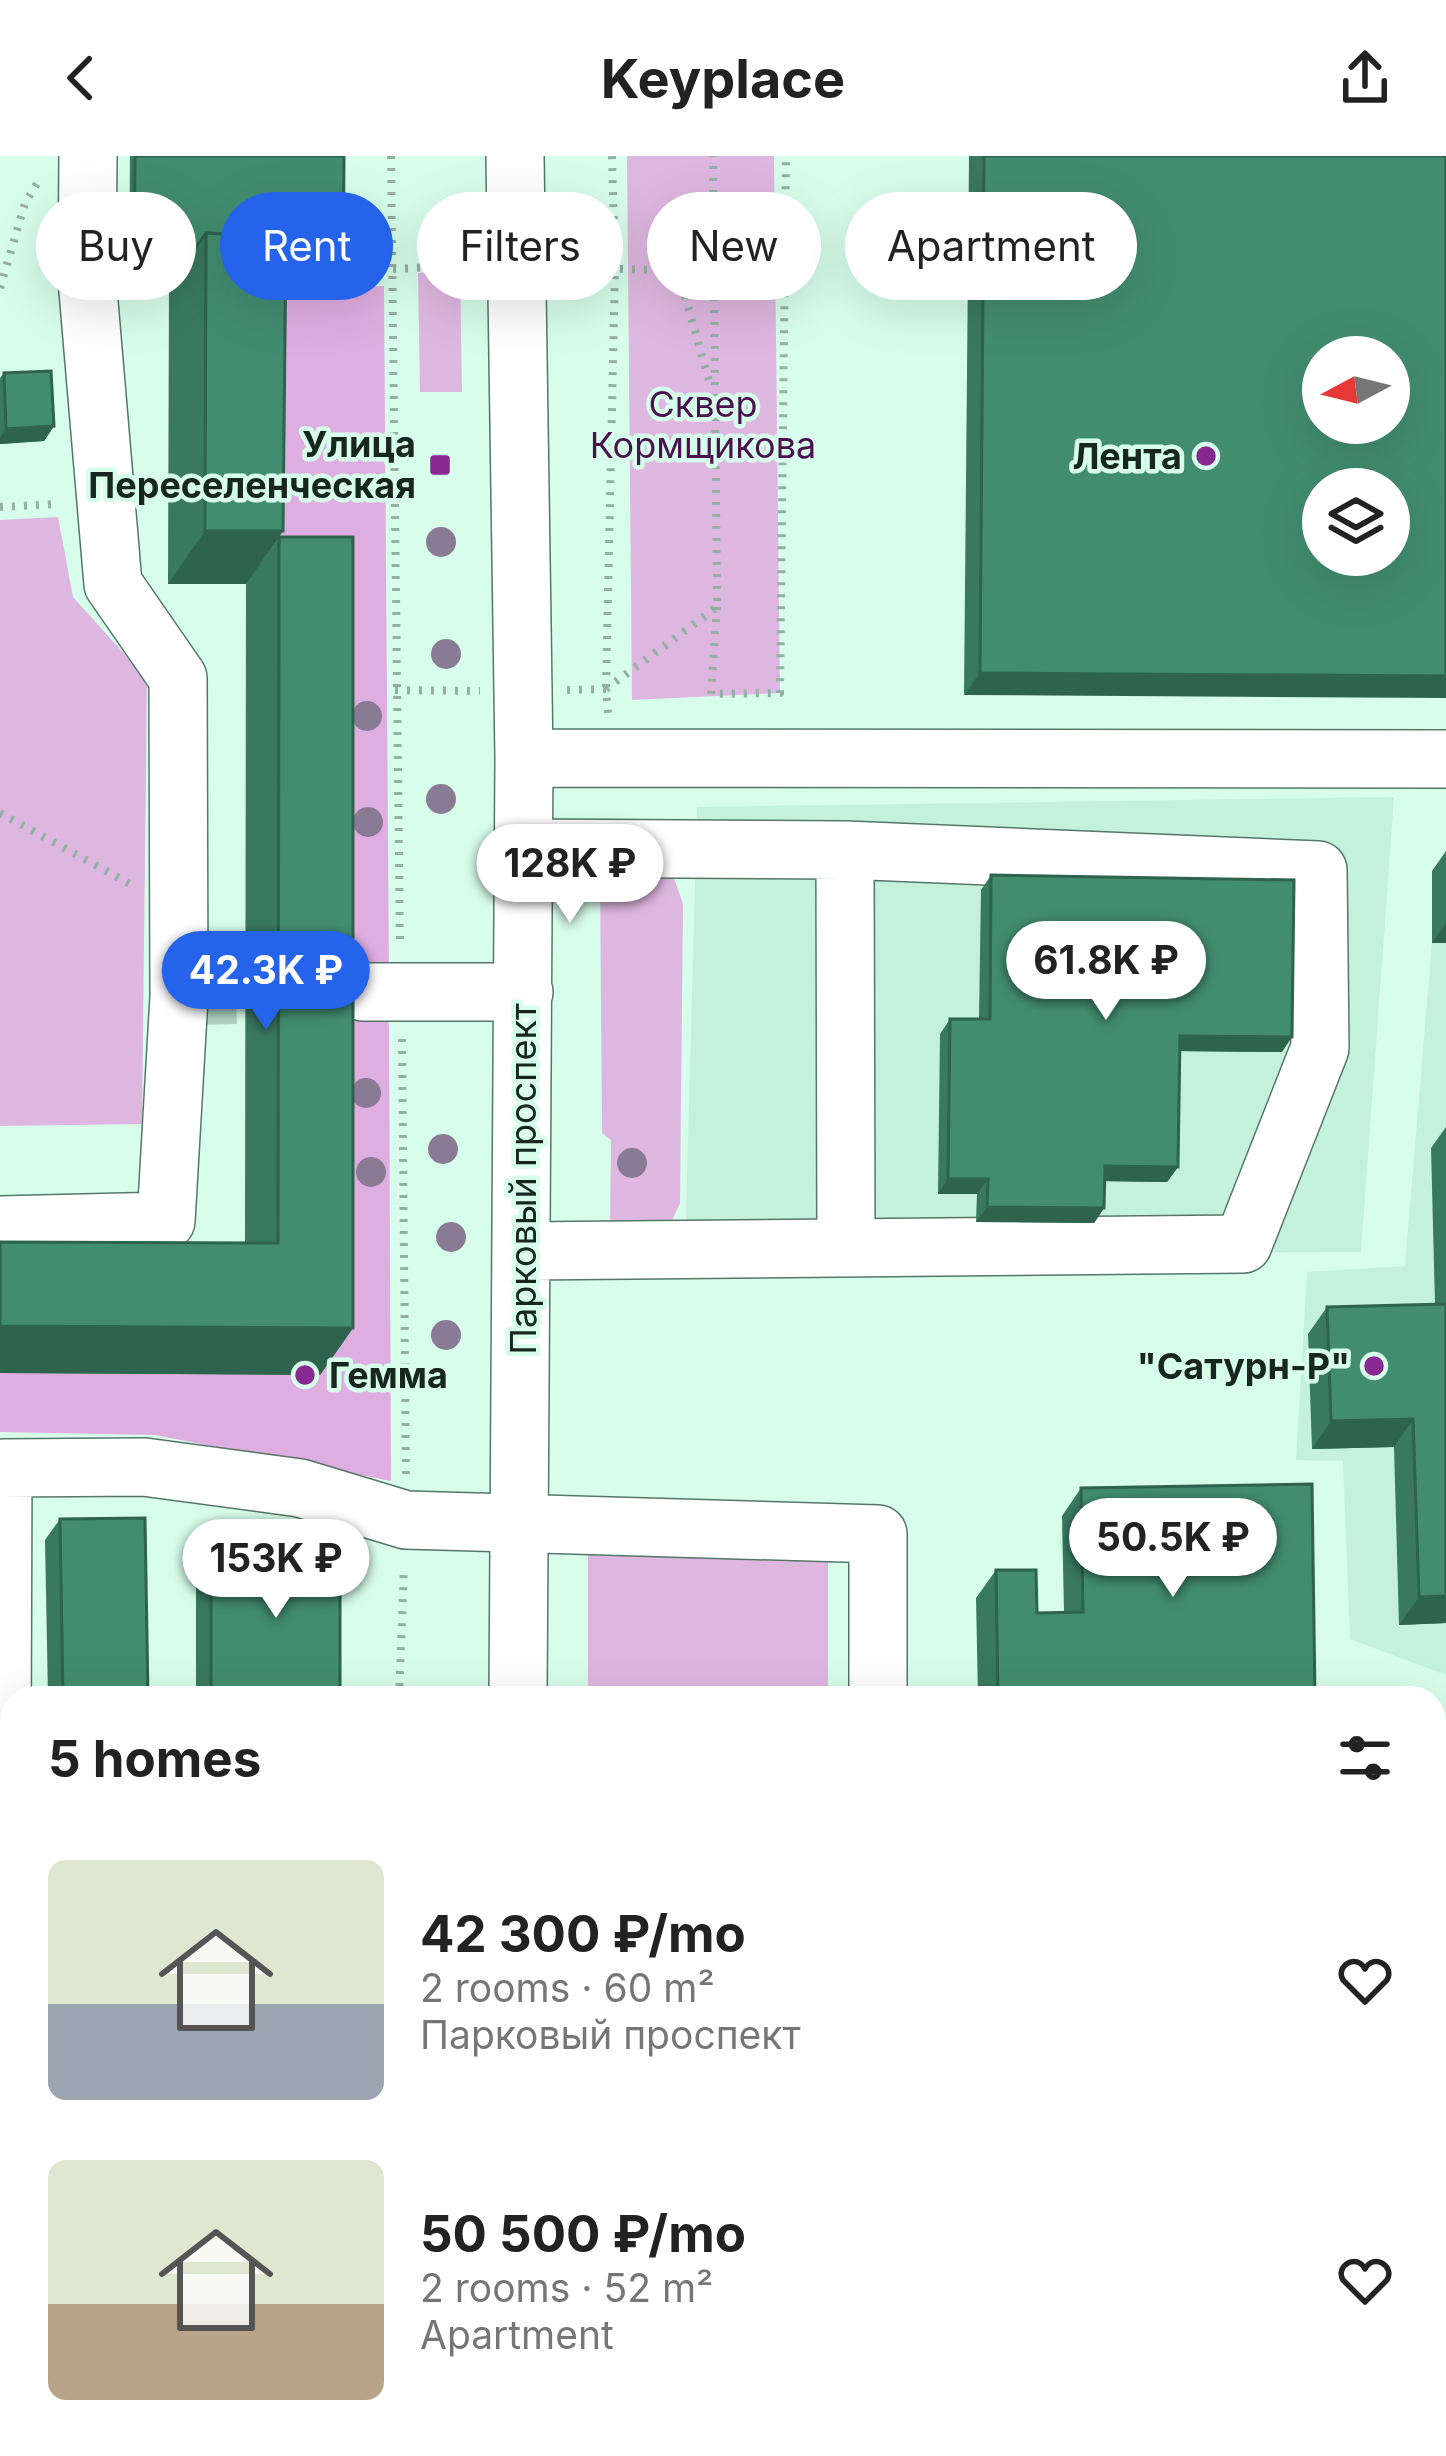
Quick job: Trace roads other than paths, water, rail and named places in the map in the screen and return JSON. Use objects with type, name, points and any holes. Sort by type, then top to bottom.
[{"type":"street","name":"Парковый проспект","points":[[515,156],[524,758],[518,1686]]},
{"type":"street","points":[[0,1225],[166,1221],[179,910],[178,679],[113,584],[87,279],[66,164]]},
{"type":"street","points":[[524,758],[1446,759]]},
{"type":"street","points":[[522,848],[845,850],[1318,870],[1320,1048],[1243,1244],[524,1251]]},
{"type":"street","points":[[845,850],[845,1245]]},
{"type":"street","points":[[382,992],[524,992]]},
{"type":"street","points":[[2,1686],[3,1468],[166,1470],[300,1488],[406,1520],[878,1534],[878,1686]]},
{"type":"tunnel","points":[[179,997],[325,993]]},
{"type":"place","name":"Лента","points":[[1206,456]]},
{"type":"place","name":"Улица Переселенческая","points":[[440,465]]},
{"type":"place","name":"\"Сатурн-Р\"","points":[[1374,1366]]},
{"type":"place","name":"Гемма","points":[[305,1375]]},
{"type":"park label","name":"Сквер Кормщикова","points":[[703,424]]}]
